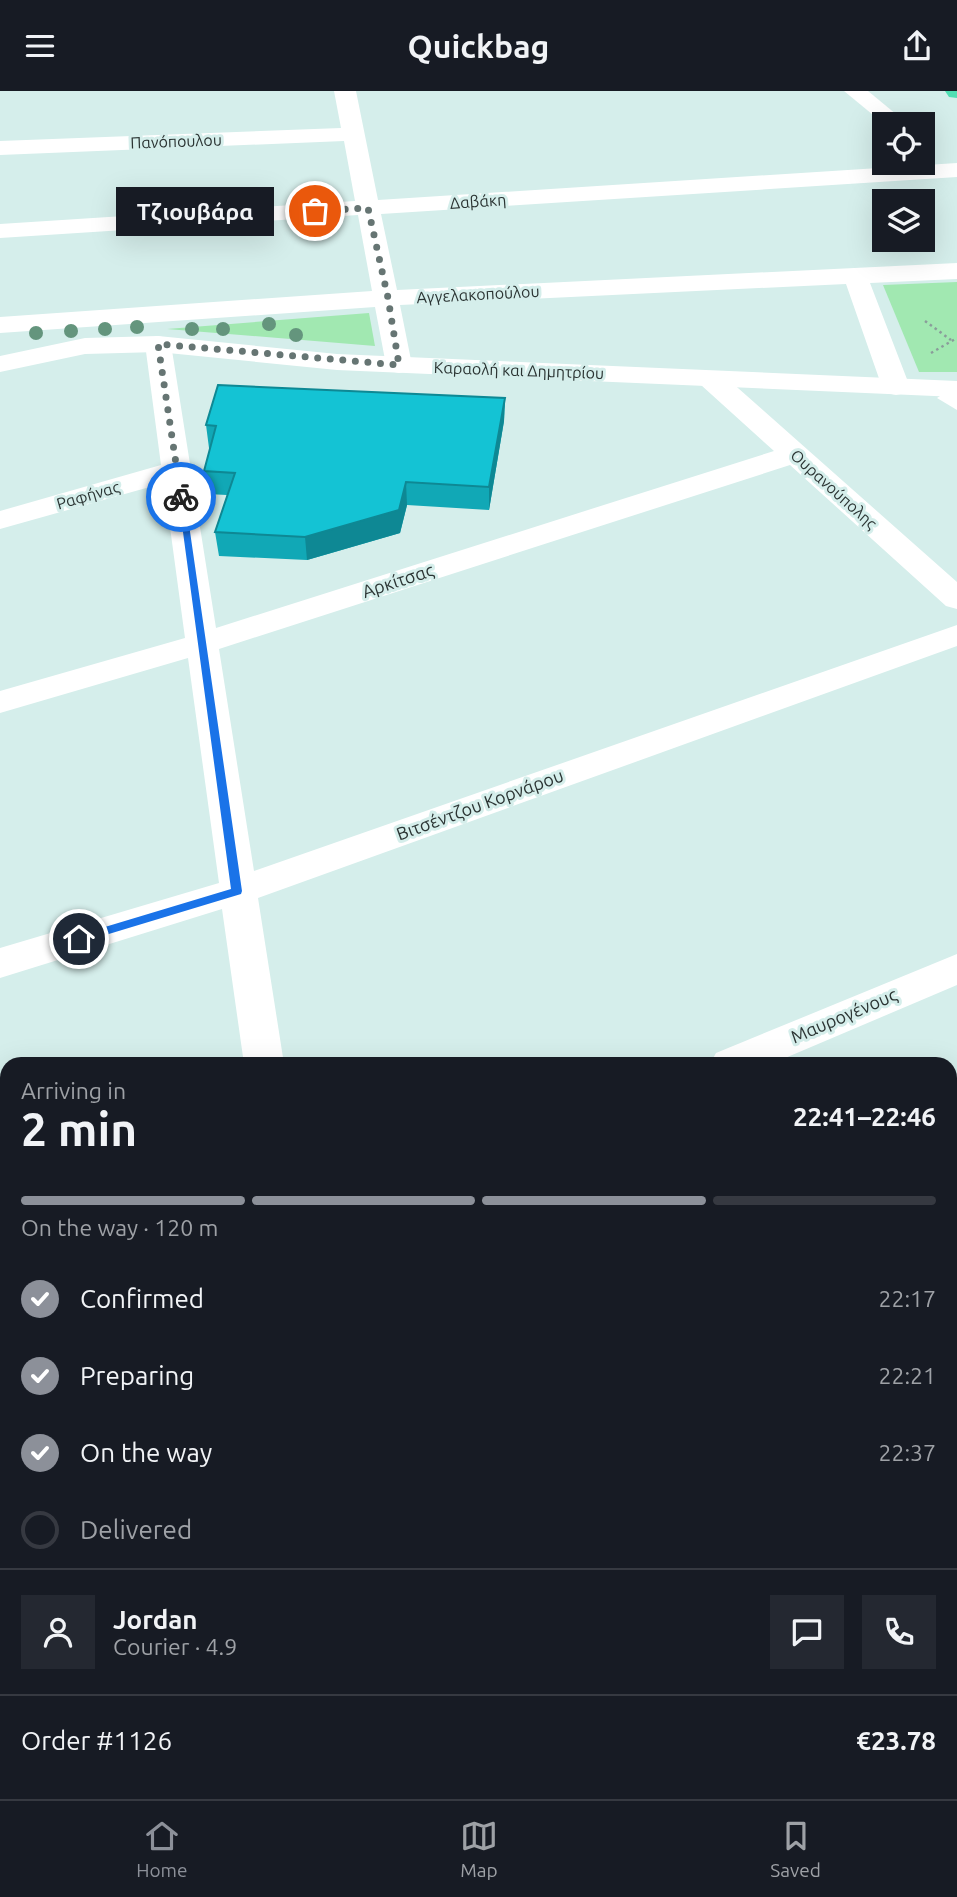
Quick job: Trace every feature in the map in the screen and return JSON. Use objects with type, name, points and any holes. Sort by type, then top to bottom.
[{"type":"street","points":[[345,91],[388,298],[399,365]]},
{"type":"street","points":[[855,91],[882,112]]},
{"type":"street","name":"Πανόπουλου","points":[[0,148],[352,134]]},
{"type":"street","points":[[935,154],[957,171]]},
{"type":"street","name":"Δαβάκη","points":[[0,231],[957,171]]},
{"type":"street","name":"Αγγελακοπούλου","points":[[0,325],[388,298],[957,271]]},
{"type":"street","points":[[855,275],[896,387]]},
{"type":"street","points":[[158,344],[263,1057]]},
{"type":"street","name":"Καραολή και Δημητρίου","points":[[0,364],[85,346],[158,344],[399,365],[896,387],[953,397]]},
{"type":"street","name":"Ουρανούπολης","points":[[711,379],[957,599]]},
{"type":"street","name":"Αρκίτσας","points":[[0,702],[204,643],[794,454]]},
{"type":"street","name":"Ραφήνας","points":[[0,520],[177,470]]},
{"type":"street","name":"Βιτσέντζου Κορνάρου","points":[[0,963],[237,891],[957,635]]},
{"type":"street","name":"Μαυρογένους","points":[[747,1057],[957,969]]},
{"type":"path","points":[[925,321],[951,340]]},
{"type":"green space","points":[[957,282],[957,372],[919,372],[883,285]]},
{"type":"green space","points":[[369,313],[375,346],[167,329]]},
{"type":"building","points":[[218,385],[505,398],[489,487],[406,482],[399,510],[305,537],[215,532],[235,473],[204,471],[216,426],[206,425]]},
{"type":"way so far","points":[[181,497],[158,344],[337,362],[399,365],[388,298],[368,208],[315,211]]},
{"type":"place","name":"Τζιουβάρα","points":[[315,211]]},
{"type":"route","points":[[79,939],[237,891],[204,643],[181,497]]}]
